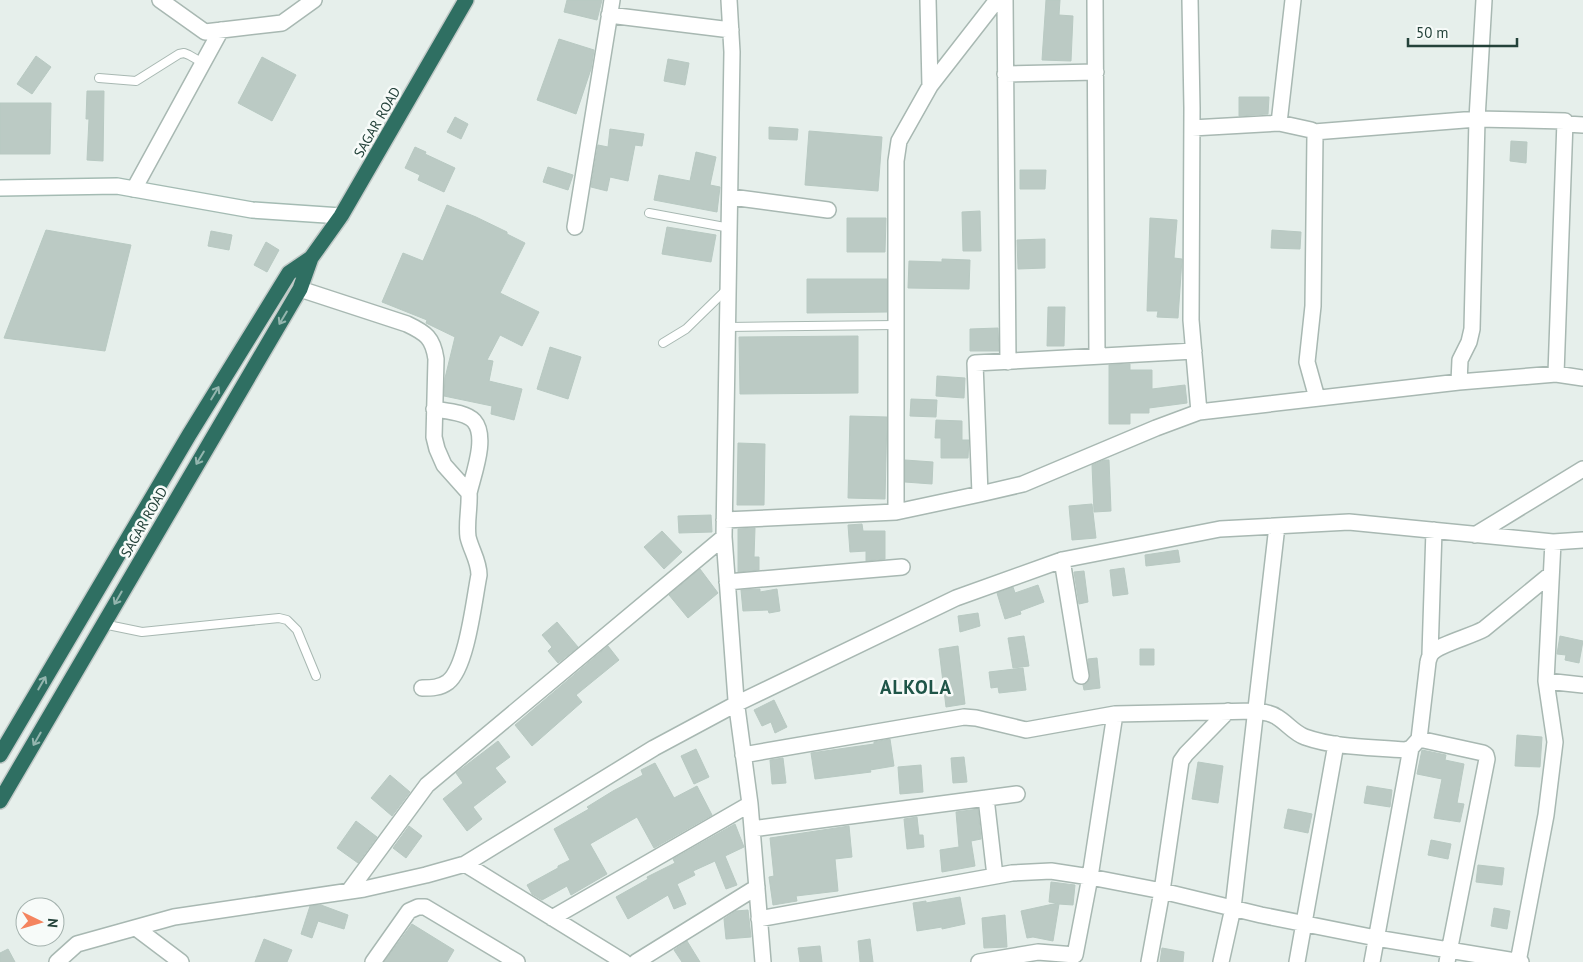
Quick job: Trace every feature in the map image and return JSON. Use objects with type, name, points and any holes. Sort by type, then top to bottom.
[{"type":"highway","name":"SAGAR ROAD","points":[[0,801],[300,289],[311,258],[342,216],[466,0]]},
{"type":"highway","name":"SAGAR ROAD","points":[[0,755],[159,485],[289,273],[311,258]]},
{"type":"street","points":[[160,0],[205,32],[282,23],[314,0]]},
{"type":"street","points":[[730,0],[732,52],[731,197],[724,537],[736,704],[750,804],[763,962]]},
{"type":"street","points":[[928,0],[930,86]]},
{"type":"street","points":[[896,512],[896,161],[899,141],[930,86],[997,0]]},
{"type":"street","points":[[1005,0],[1008,362]]},
{"type":"street","points":[[1095,0],[1097,355]]},
{"type":"street","points":[[1190,0],[1192,128],[1191,320],[1199,412]]},
{"type":"street","points":[[1279,123],[1293,0]]},
{"type":"street","points":[[1459,382],[1460,360],[1469,342],[1472,329],[1477,119],[1484,0]]},
{"type":"street","points":[[575,228],[611,7],[731,30]]},
{"type":"street","points":[[134,189],[220,30]]},
{"type":"street","points":[[1005,74],[1096,72]]},
{"type":"street","points":[[1192,128],[1279,123],[1314,132],[1477,119],[1562,120],[1566,124],[1583,125]]},
{"type":"street","points":[[1556,374],[1566,124]]},
{"type":"street","points":[[1314,132],[1312,306],[1307,362],[1317,398]]},
{"type":"street","points":[[0,188],[117,186],[252,210],[342,216]]},
{"type":"street","points":[[731,197],[828,210]]},
{"type":"street","points":[[300,289],[407,324],[418,329],[428,337],[434,347],[436,359],[434,437],[444,465],[469,492]]},
{"type":"street","points":[[980,494],[975,364],[1097,355],[1194,351]]},
{"type":"street","points":[[724,520],[896,512],[980,494],[1023,484],[1199,412],[1459,382],[1556,374],[1583,378]]},
{"type":"street","points":[[422,688],[437,688],[448,682],[456,672],[463,655],[479,575],[467,531],[469,492],[479,453],[480,437],[474,421],[467,417],[434,409]]},
{"type":"street","points":[[1475,535],[1583,469]]},
{"type":"street","points":[[57,962],[77,944],[174,917],[349,891],[426,876],[466,864],[654,748],[736,704],[956,598],[1062,560],[1220,529],[1349,522],[1553,542],[1583,540]]},
{"type":"street","points":[[1221,962],[1233,908],[1277,526]]},
{"type":"street","points":[[1372,962],[1415,744],[1430,654],[1434,530]]},
{"type":"street","points":[[349,891],[427,785],[724,537]]},
{"type":"street","points":[[759,919],[1012,873],[1051,871],[1162,891],[1376,938],[1448,956],[1519,962],[1546,815],[1555,742],[1546,681],[1553,542]]},
{"type":"street","points":[[1062,560],[1081,676]]},
{"type":"street","points":[[727,582],[902,567]]},
{"type":"street","points":[[1430,654],[1436,649],[1476,634],[1484,629],[1551,574]]},
{"type":"street","points":[[1546,681],[1583,685]]},
{"type":"street","points":[[743,755],[964,717],[1026,730],[1115,714],[1255,711],[1277,716],[1301,736],[1336,744],[1405,750],[1415,744],[1483,753],[1487,759],[1448,956]]},
{"type":"street","points":[[1149,962],[1162,891],[1181,762],[1186,754],[1228,712]]},
{"type":"street","points":[[979,962],[1038,952],[1075,955],[1090,877],[1115,714]]},
{"type":"street","points":[[1297,962],[1336,744]]},
{"type":"street","points":[[752,829],[1016,794]]},
{"type":"street","points":[[986,798],[995,876]]},
{"type":"street","points":[[552,918],[750,804]]},
{"type":"street","points":[[466,864],[624,962]]},
{"type":"street","points":[[636,962],[757,887]]},
{"type":"street","points":[[373,962],[409,910],[418,907],[425,907],[517,962]]},
{"type":"street","points":[[136,928],[181,962]]},
{"type":"lane","points":[[99,78],[136,81],[179,54],[184,53],[203,63]]},
{"type":"lane","points":[[649,213],[730,228]]},
{"type":"lane","points":[[663,343],[686,329],[729,287]]},
{"type":"lane","points":[[728,327],[896,326]]},
{"type":"lane","points":[[103,624],[142,632],[279,618],[287,620],[297,630],[316,676]]},
{"type":"building","points":[[567,0],[602,0],[597,20],[564,12]]},
{"type":"building","points":[[1046,0],[1060,0],[1059,15],[1073,16],[1071,61],[1042,60]]},
{"type":"building","points":[[559,39],[594,50],[591,69],[576,114],[537,100]]},
{"type":"building","points":[[36,56],[51,67],[32,94],[17,84]]},
{"type":"building","points":[[262,57],[296,75],[272,121],[238,103]]},
{"type":"building","points":[[668,59],[689,63],[685,85],[664,81]]},
{"type":"building","points":[[87,91],[104,91],[103,161],[87,160],[89,119],[86,119]]},
{"type":"building","points":[[1239,97],[1269,97],[1268,114],[1239,116]]},
{"type":"building","points":[[0,103],[51,103],[50,154],[0,154]]},
{"type":"building","points":[[455,117],[468,124],[461,139],[447,132]]},
{"type":"building","points":[[769,127],[798,129],[797,140],[769,139]]},
{"type":"building","points":[[610,129],[644,134],[642,146],[635,145],[628,181],[610,177],[607,191],[591,187],[598,145],[608,147]]},
{"type":"building","points":[[809,131],[882,137],[878,191],[805,185]]},
{"type":"building","points":[[1511,141],[1527,142],[1526,163],[1510,161]]},
{"type":"building","points":[[415,147],[426,152],[425,154],[455,168],[444,192],[418,180],[420,175],[405,168]]},
{"type":"building","points":[[696,152],[716,157],[710,185],[720,187],[717,212],[654,200],[659,175],[690,181]]},
{"type":"building","points":[[548,167],[573,175],[568,190],[543,182]]},
{"type":"building","points":[[1020,170],[1046,170],[1045,189],[1020,189]]},
{"type":"building","points":[[447,205],[507,232],[507,234],[525,243],[500,293],[539,312],[522,346],[500,335],[487,360],[493,361],[489,381],[522,389],[514,420],[491,414],[492,406],[444,396],[445,378],[455,337],[426,323],[427,320],[382,302],[403,253],[423,261]]},
{"type":"building","points":[[980,211],[981,251],[963,251],[962,212]]},
{"type":"building","points":[[847,218],[886,218],[885,252],[847,252]]},
{"type":"building","points":[[1150,218],[1177,220],[1174,258],[1182,259],[1178,318],[1157,317],[1158,311],[1147,311]]},
{"type":"building","points":[[667,227],[716,235],[711,262],[662,254]]},
{"type":"building","points":[[46,230],[131,245],[105,351],[4,338]]},
{"type":"building","points":[[1272,230],[1301,232],[1300,249],[1271,248]]},
{"type":"building","points":[[211,231],[232,235],[229,250],[208,246]]},
{"type":"building","points":[[1045,239],[1045,268],[1018,269],[1017,240]]},
{"type":"building","points":[[266,242],[279,250],[267,272],[254,265]]},
{"type":"building","points":[[942,259],[970,260],[969,289],[908,288],[909,261],[942,262]]},
{"type":"building","points":[[807,279],[887,279],[887,312],[807,313]]},
{"type":"building","points":[[1048,307],[1065,307],[1064,346],[1047,346]]},
{"type":"building","points":[[998,328],[999,351],[970,351],[970,329]]},
{"type":"building","points":[[858,336],[858,393],[740,394],[739,337]]},
{"type":"building","points":[[550,347],[581,357],[568,399],[537,389]]},
{"type":"building","points":[[1130,364],[1130,370],[1152,370],[1152,389],[1185,385],[1187,403],[1149,408],[1149,413],[1130,413],[1130,424],[1109,424],[1109,365]]},
{"type":"building","points":[[937,376],[965,378],[964,398],[936,396]]},
{"type":"building","points":[[911,399],[937,400],[936,417],[910,416]]},
{"type":"building","points":[[850,416],[887,417],[885,499],[848,498]]},
{"type":"building","points":[[936,420],[962,421],[962,440],[969,440],[968,458],[941,458],[941,438],[935,438]]},
{"type":"building","points":[[738,443],[765,444],[764,505],[737,505]]},
{"type":"building","points":[[905,460],[933,462],[932,484],[905,482]]},
{"type":"building","points":[[1109,460],[1111,511],[1094,512],[1092,465]]},
{"type":"building","points":[[1092,504],[1096,538],[1072,540],[1069,506]]},
{"type":"building","points":[[711,515],[712,532],[679,533],[678,516]]},
{"type":"building","points":[[862,524],[863,531],[885,531],[885,559],[866,561],[866,551],[850,552],[848,525]]},
{"type":"building","points":[[755,528],[754,557],[759,557],[759,570],[738,572],[738,529]]},
{"type":"building","points":[[662,531],[682,552],[664,569],[644,547]]},
{"type":"building","points":[[1178,550],[1180,562],[1146,566],[1145,555]]},
{"type":"building","points":[[1124,568],[1128,594],[1113,596],[1110,570]]},
{"type":"building","points":[[700,569],[718,593],[688,618],[669,595]]},
{"type":"building","points":[[1084,571],[1088,602],[1079,604],[1074,572]]},
{"type":"building","points":[[1038,585],[1044,602],[1020,611],[1021,614],[1005,619],[997,593],[1013,587],[1015,593]]},
{"type":"building","points":[[760,589],[760,592],[777,589],[780,611],[769,613],[768,610],[743,611],[741,590]]},
{"type":"building","points":[[978,613],[980,626],[960,632],[958,616]]},
{"type":"building","points":[[557,622],[578,647],[558,663],[548,651],[552,647],[542,635]]},
{"type":"building","points":[[1024,636],[1029,666],[1013,668],[1008,638]]},
{"type":"building","points":[[1560,636],[1583,641],[1579,663],[1565,660],[1566,655],[1557,654]]},
{"type":"building","points":[[608,646],[619,660],[576,695],[582,702],[532,746],[515,725]]},
{"type":"building","points":[[958,646],[965,704],[946,707],[939,649]]},
{"type":"building","points":[[1140,649],[1154,649],[1154,665],[1140,665]]},
{"type":"building","points":[[1097,658],[1100,688],[1084,690],[1083,685],[1090,679],[1088,659]]},
{"type":"building","points":[[1023,668],[1026,690],[999,693],[998,687],[991,688],[989,672]]},
{"type":"building","points":[[774,700],[787,727],[775,733],[771,722],[762,726],[754,710]]},
{"type":"building","points":[[1517,735],[1542,737],[1540,767],[1515,766]]},
{"type":"building","points":[[890,739],[894,766],[870,770],[871,772],[815,779],[811,753],[874,744],[874,742]]},
{"type":"building","points":[[498,741],[510,757],[495,768],[506,782],[473,807],[482,819],[467,831],[443,799],[463,783],[456,773]]},
{"type":"building","points":[[696,749],[709,777],[694,784],[681,756]]},
{"type":"building","points":[[1422,750],[1446,755],[1445,760],[1464,764],[1457,803],[1464,804],[1460,822],[1434,818],[1442,779],[1417,774]]},
{"type":"building","points":[[964,757],[967,782],[953,783],[951,758]]},
{"type":"building","points":[[783,758],[786,783],[772,784],[770,760]]},
{"type":"building","points":[[1198,762],[1223,766],[1218,803],[1192,799]]},
{"type":"building","points":[[655,763],[674,798],[697,786],[712,815],[654,848],[637,817],[590,844],[607,874],[571,895],[567,886],[542,900],[532,894],[527,885],[570,860],[554,829],[589,809],[587,807],[613,791],[643,775],[641,770]]},
{"type":"building","points":[[921,765],[923,792],[900,794],[898,767]]},
{"type":"building","points":[[390,775],[410,792],[392,816],[371,798]]},
{"type":"building","points":[[1367,786],[1392,790],[1390,807],[1364,803]]},
{"type":"building","points":[[978,809],[981,839],[971,841],[975,866],[942,872],[940,850],[959,847],[956,812]]},
{"type":"building","points":[[1288,809],[1312,814],[1308,833],[1284,828]]},
{"type":"building","points":[[917,817],[919,835],[923,835],[924,847],[907,849],[904,819]]},
{"type":"building","points":[[356,821],[377,837],[358,863],[337,848]]},
{"type":"building","points":[[735,824],[744,847],[725,856],[737,885],[726,889],[715,861],[693,871],[695,875],[677,884],[686,904],[674,909],[668,895],[628,919],[616,897],[648,879],[647,877],[675,863],[673,859]]},
{"type":"building","points":[[409,826],[422,836],[406,858],[393,848]]},
{"type":"building","points":[[849,826],[852,857],[835,859],[838,891],[796,896],[797,901],[773,905],[769,877],[774,876],[770,838]]},
{"type":"building","points":[[1431,840],[1451,844],[1448,859],[1428,855]]},
{"type":"building","points":[[1478,865],[1504,868],[1502,885],[1476,882]]},
{"type":"building","points":[[1051,882],[1075,885],[1073,905],[1059,904],[1053,941],[1033,937],[1027,938],[1021,911],[1058,903],[1049,902]]},
{"type":"building","points":[[960,897],[965,924],[942,929],[942,927],[917,931],[913,903],[926,901],[926,903]]},
{"type":"building","points":[[321,905],[348,915],[344,929],[318,921],[312,938],[301,934],[310,906]]},
{"type":"building","points":[[1494,908],[1510,911],[1507,929],[1491,926]]},
{"type":"building","points":[[748,910],[751,937],[726,939],[724,919],[736,911]]},
{"type":"building","points":[[1005,915],[1007,947],[984,948],[982,918]]},
{"type":"building","points":[[412,924],[454,950],[447,962],[384,962]]},
{"type":"building","points":[[264,939],[292,950],[287,962],[255,962]]},
{"type":"building","points":[[870,939],[873,962],[860,962],[858,941]]},
{"type":"building","points":[[687,941],[700,962],[682,962],[674,950]]},
{"type":"building","points":[[820,946],[822,962],[800,962],[798,948]]},
{"type":"building","points":[[1162,948],[1184,952],[1183,962],[1160,962]]},
{"type":"building","points":[[8,949],[15,962],[0,962],[0,953]]},
{"type":"district","name":"ALKOLA","points":[[916,687]]}]
